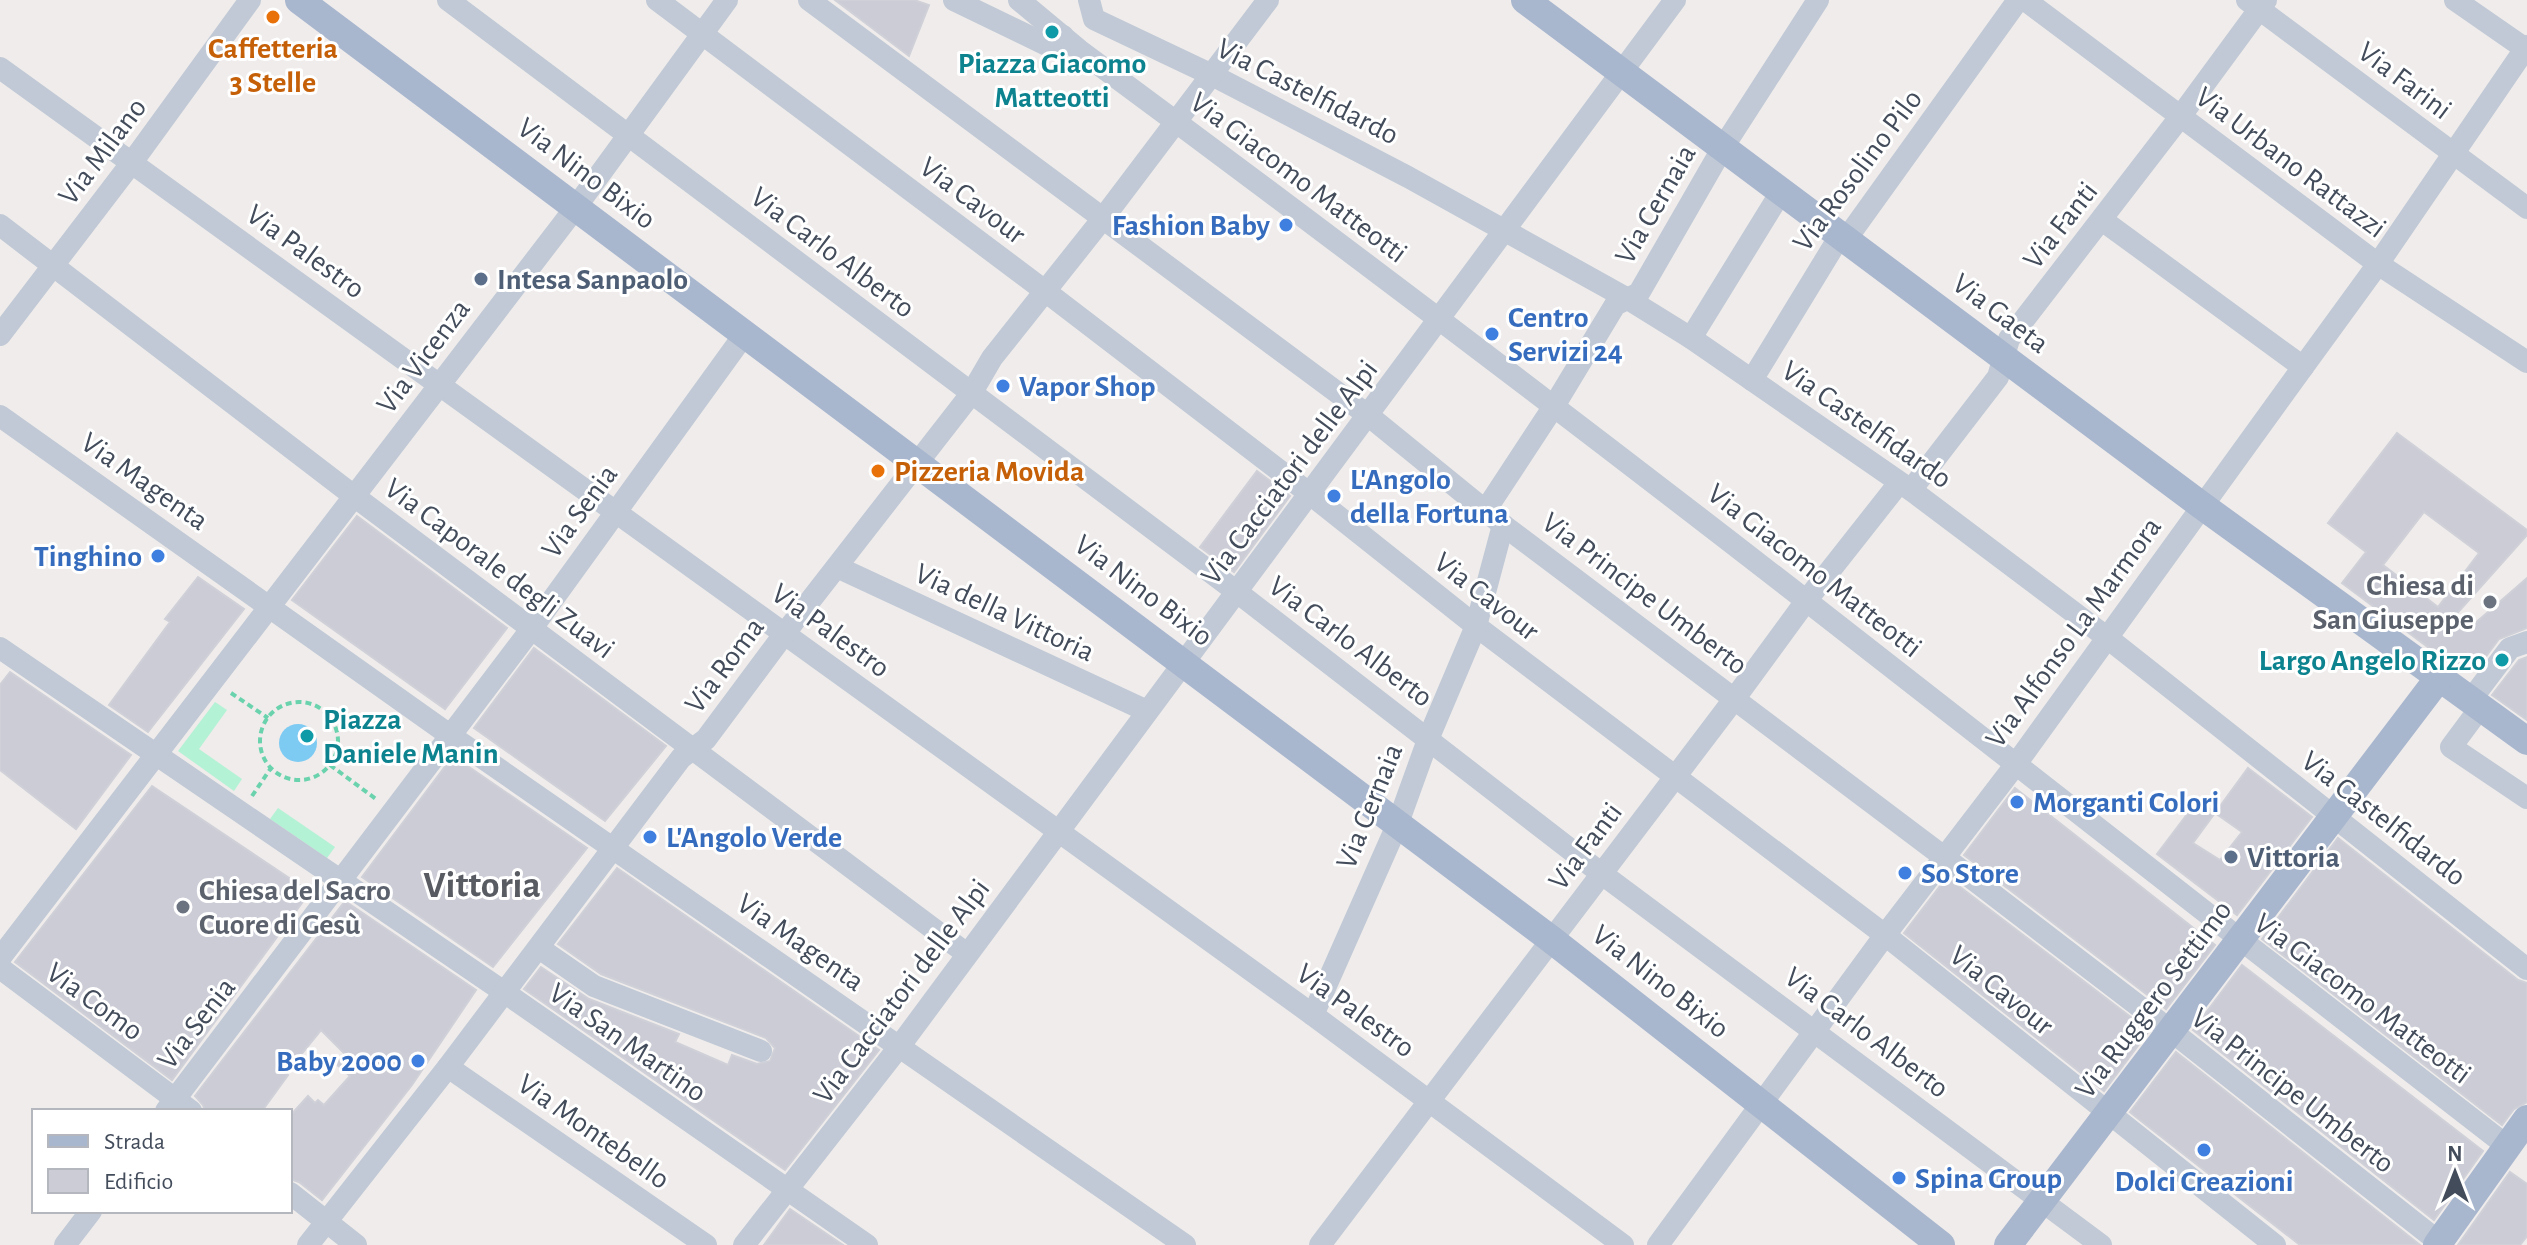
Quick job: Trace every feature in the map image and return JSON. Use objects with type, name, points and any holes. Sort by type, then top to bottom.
[{"type":"main road","name":"Via Nino Bixio","points":[[299,0],[1398,823],[1763,1103],[1941,1245]]},
{"type":"main road","name":"Via Gaeta","points":[[1525,0],[2201,505],[2527,741]]},
{"type":"main road","name":"Via Ruggero Settimo","points":[[2008,1245],[2438,679]]},
{"type":"main road","points":[[2438,1244],[2520,1132]]},
{"type":"street","name":"Via Milano","points":[[0,335],[133,161],[250,0]]},
{"type":"street","name":"Via Carlo Alberto","points":[[448,0],[1429,737],[1602,874],[2101,1245]]},
{"type":"street","name":"Via Cavour","points":[[657,0],[1045,291],[1476,626],[1885,935],[2275,1245]]},
{"type":"street","name":"Via Vicenza","points":[[147,755],[212,680],[268,598],[354,496],[576,207],[727,0]]},
{"type":"street","name":"Via Principe Umberto","points":[[809,0],[1369,416],[1503,525],[2170,1030],[2438,1244]]},
{"type":"street","points":[[954,0],[1051,47],[1071,43]]},
{"type":"street","points":[[996,20],[1011,0]]},
{"type":"street","name":"Via Giacomo Matteotti","points":[[1019,0],[1071,43],[1554,406],[2239,941],[2520,1132]]},
{"type":"street","name":"Via Castelfidardo","points":[[1089,0],[1094,19],[1212,75],[1408,177],[1628,299],[1691,338],[1905,487],[2105,636],[2527,969]]},
{"type":"street","name":"Via Roma","points":[[308,1245],[448,1067],[681,758],[706,739],[971,394],[992,358],[1104,217],[1268,0]]},
{"type":"street","name":"Via Cacciatori delle Alpi","points":[[744,1245],[899,1047],[1675,0]]},
{"type":"street","name":"Via Cernaia","points":[[1485,511],[1615,305],[1639,293],[1722,149],[1818,0]]},
{"type":"street","name":"Via Rosolino Pilo","points":[[1752,380],[1835,244],[1852,231],[2018,0]]},
{"type":"street","name":"Via Urbano Rattazzi","points":[[2025,0],[2378,264],[2527,362]]},
{"type":"street","points":[[2455,0],[2526,48]]},
{"type":"street","name":"Via Fanti","points":[[1320,1245],[1806,601],[1998,377],[2009,339],[2180,117],[2257,3]]},
{"type":"street","name":"Via Farini","points":[[2257,3],[2527,208]]},
{"type":"street","name":"Via Alfonso La Marmora","points":[[1658,1245],[1885,935],[2016,764],[2105,636],[2378,264],[2526,48]]},
{"type":"street","name":"Via Palestro","points":[[0,68],[1313,1015],[1623,1245]]},
{"type":"street","points":[[1691,338],[1781,192]]},
{"type":"street","points":[[2102,220],[2303,367]]},
{"type":"street","name":"Via Caporale degli Zuavi","points":[[0,225],[354,496],[967,954]]},
{"type":"street","name":"Via Senia","points":[[178,1107],[342,888],[394,811],[457,733],[744,335]]},
{"type":"street","name":"Via Magenta","points":[[0,416],[268,598],[613,849],[1185,1245]]},
{"type":"street","name":"Via Cernaia","points":[[1313,1015],[1398,823],[1429,737],[1476,626],[1503,525]]},
{"type":"street","name":"Via della Vittoria","points":[[837,567],[1147,711]]},
{"type":"street","points":[[2527,642],[2510,648],[2451,747],[2527,798]]},
{"type":"street","points":[[0,958],[147,755],[1,651]]},
{"type":"street","name":"Via San Martino","points":[[147,755],[240,811],[342,888],[504,992],[867,1245]]},
{"type":"street","points":[[539,948],[594,986],[761,1051]]},
{"type":"street","name":"Via Como","points":[[0,968],[178,1107]]},
{"type":"street","name":"Via Montebello","points":[[448,1067],[706,1245]]},
{"type":"street","points":[[292,1195],[356,1245]]},
{"type":"street","points":[[65,1245],[89,1213]]},
{"type":"path","points":[[212,680],[268,718]]},
{"type":"path","points":[[291,703],[310,704],[327,713],[333,721],[338,739],[335,757],[330,765],[312,778],[301,780],[290,779],[271,768],[265,761],[260,743],[268,718],[282,706],[291,703]]},
{"type":"path","points":[[330,765],[394,811]]},
{"type":"path","points":[[240,811],[271,768]]},
{"type":"green space","points":[[215,702],[227,710],[199,749],[242,779],[234,791],[178,751]]},
{"type":"green space","points":[[278,808],[335,847],[327,858],[270,819]]},
{"type":"water","points":[[298,724],[312,729],[317,743],[312,757],[298,762],[284,757],[279,743],[284,729]]},
{"type":"building","points":[[835,0],[914,0],[929,5],[909,56]]},
{"type":"building","points":[[2397,433],[2527,530],[2527,535],[2452,619],[2465,632],[2527,578],[2527,628],[2499,639],[2481,663],[2468,653],[2456,668],[2342,583],[2366,552],[2328,523]],"holes":[[[2424,512],[2479,553],[2438,607],[2383,565]]]},
{"type":"building","points":[[1257,471],[1290,496],[1234,572],[1200,547]]},
{"type":"building","points":[[357,516],[507,628],[445,709],[292,600]]},
{"type":"building","points":[[198,577],[244,609],[148,732],[109,705],[170,622],[165,619]]},
{"type":"building","points":[[534,648],[666,746],[605,821],[474,728]]},
{"type":"building","points":[[2527,657],[2527,720],[2492,695],[2519,660]]},
{"type":"building","points":[[10,672],[131,755],[76,829],[0,770],[0,685]]},
{"type":"building","points":[[453,756],[587,848],[493,967],[362,877]]},
{"type":"building","points":[[2248,768],[2312,817],[2237,915],[2157,854],[2198,800],[2215,813]],"holes":[[[2215,813],[2242,832],[2220,860],[2193,843]]]},
{"type":"building","points":[[152,786],[310,892],[172,1080],[15,962]]},
{"type":"building","points":[[2015,788],[2215,945],[2166,1009],[1964,855]]},
{"type":"building","points":[[2338,838],[2518,980],[2527,983],[2527,1102],[2514,1109],[2502,1125],[2262,939]]},
{"type":"building","points":[[617,868],[879,1050],[785,1170],[524,989],[541,967],[589,999],[679,1034],[675,1042],[728,1065],[732,1055],[757,1064],[770,1061],[775,1048],[766,1038],[601,974],[558,944]]},
{"type":"building","points":[[1947,877],[2149,1031],[2104,1091],[1904,933]]},
{"type":"building","points":[[345,901],[476,990],[412,1085],[322,1200],[292,1180],[292,1114],[308,1096],[315,1103],[318,1100],[324,1105],[350,1076],[336,1064],[345,1054],[321,1030],[286,1073],[288,1075],[263,1109],[204,1109],[195,1096]]},
{"type":"building","points":[[2242,965],[2483,1151],[2434,1220],[2193,1030]]},
{"type":"building","points":[[2176,1052],[2420,1245],[2300,1245],[2136,1117],[2130,1112]]},
{"type":"building","points":[[2510,1172],[2527,1184],[2527,1236],[2520,1245],[2458,1245]]},
{"type":"building","points":[[790,1209],[843,1245],[764,1245]]},
{"type":"place","name":"Caffetteria 3 Stelle","points":[[273,17]]},
{"type":"place","name":"Piazza Giacomo Matteotti","points":[[1052,32]]},
{"type":"place","name":"Fashion Baby","points":[[1286,225]]},
{"type":"place","name":"Intesa Sanpaolo","points":[[481,279]]},
{"type":"place","name":"Centro Servizi 24","points":[[1492,334]]},
{"type":"place","name":"Vapor Shop","points":[[1003,386]]},
{"type":"place","name":"Pizzeria Movida","points":[[878,471]]},
{"type":"place","name":"L'Angolo della Fortuna","points":[[1334,496]]},
{"type":"place","name":"Tinghino","points":[[158,556]]},
{"type":"place","name":"Chiesa di San Giuseppe","points":[[2490,602]]},
{"type":"place","name":"Largo Angelo Rizzo","points":[[2502,660]]},
{"type":"place","name":"Piazza Daniele Manin","points":[[307,736]]},
{"type":"place","name":"Morganti Colori","points":[[2017,802]]},
{"type":"place","name":"L'Angolo Verde","points":[[650,837]]},
{"type":"place","name":"Vittoria","points":[[2231,857]]},
{"type":"place","name":"So Store","points":[[1905,873]]},
{"type":"place","name":"Chiesa del Sacro Cuore di Gesù","points":[[183,907]]},
{"type":"place","name":"Baby 2000","points":[[418,1061]]},
{"type":"place","name":"Dolci Creazioni","points":[[2204,1150]]},
{"type":"place","name":"Spina Group","points":[[1899,1178]]},
{"type":"district","name":"Vittoria","points":[[482,884]]}]
